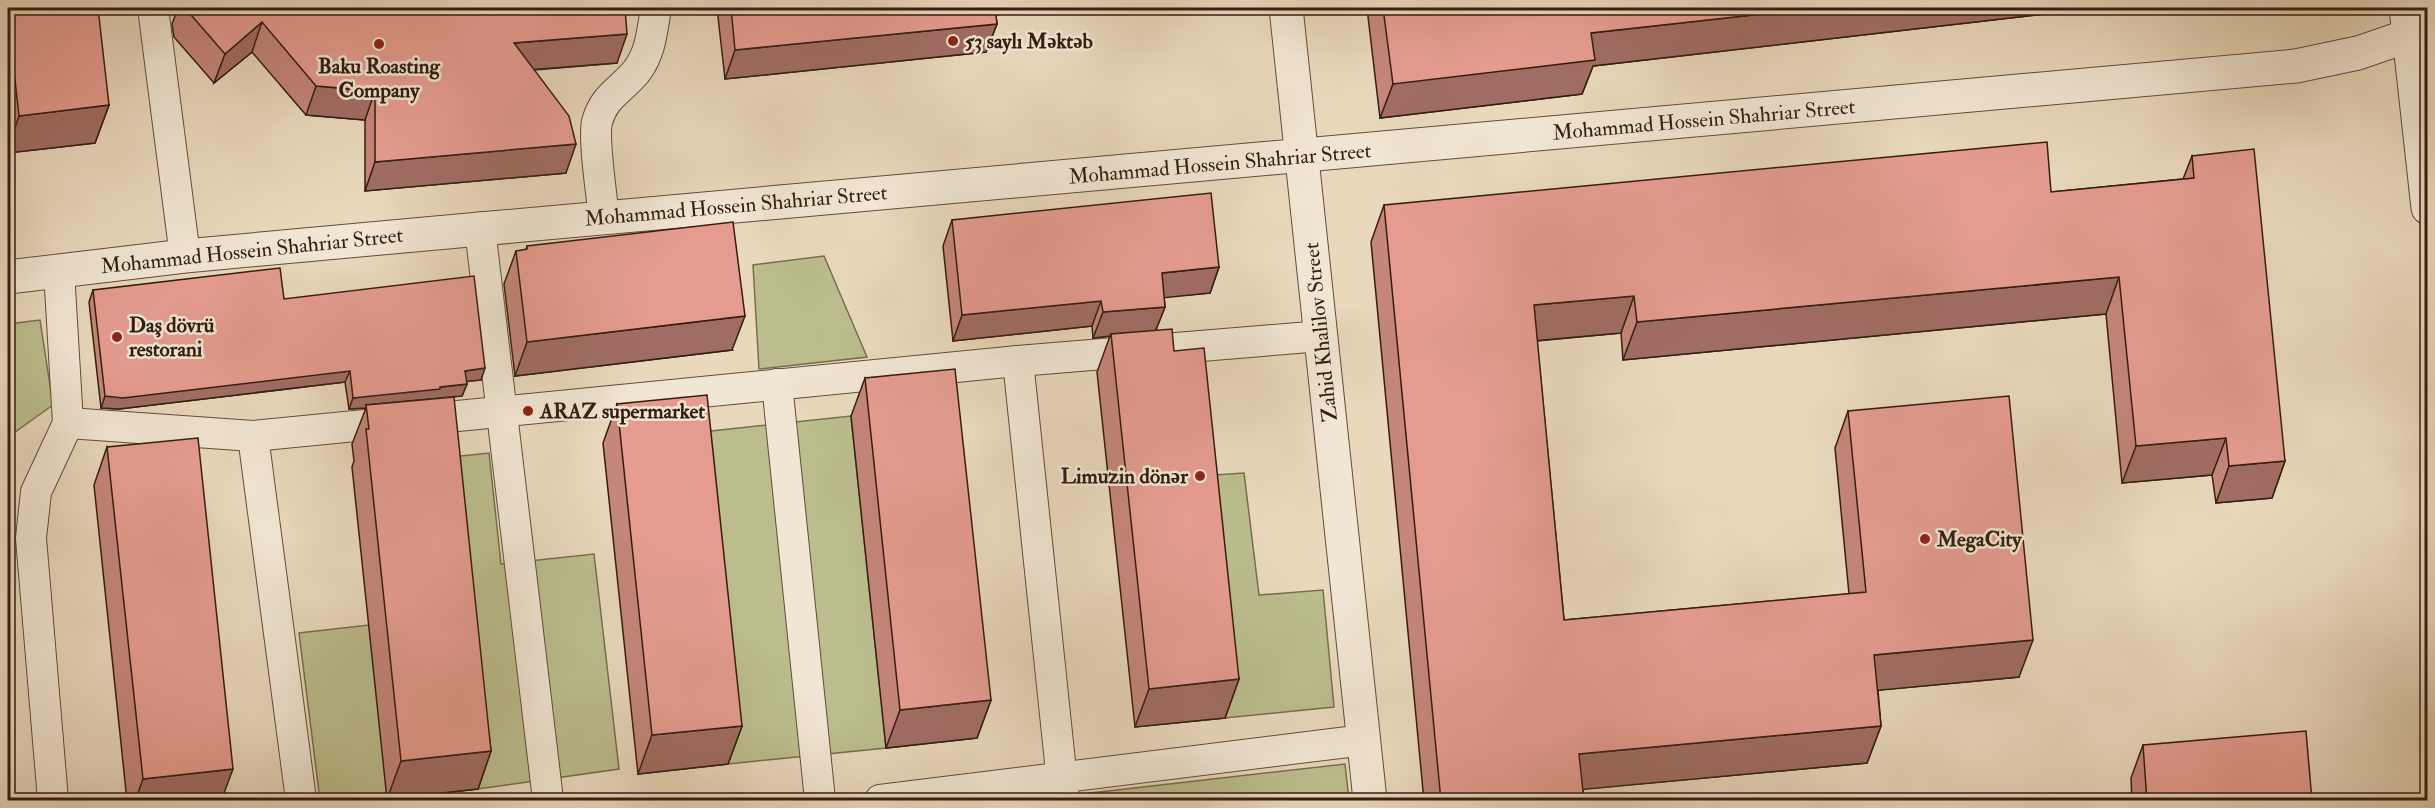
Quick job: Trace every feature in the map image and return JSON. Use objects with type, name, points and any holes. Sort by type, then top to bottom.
[{"type":"street","name":"Zahid Khalilov Street","points":[[1286,8],[1370,801]]},
{"type":"street","name":"Mohammad Hossein Shahriar Street","points":[[8,277],[185,256],[2296,66],[2358,53],[2414,24]]},
{"type":"street","points":[[2414,24],[2427,207]]},
{"type":"lane","points":[[153,8],[185,256]]},
{"type":"lane","points":[[604,218],[597,123],[606,99],[635,73],[643,61],[652,34],[656,8]]},
{"type":"lane","points":[[480,230],[548,801]]},
{"type":"lane","points":[[53,801],[31,538],[36,492],[68,423],[59,272]]},
{"type":"lane","points":[[68,423],[254,436],[1018,361],[1322,336]]},
{"type":"lane","points":[[1018,361],[1063,789]]},
{"type":"lane","points":[[777,384],[820,801]]},
{"type":"lane","points":[[254,436],[301,801]]},
{"type":"lane","points":[[880,801],[1063,789],[1364,740]]},
{"type":"green space","points":[[824,256],[867,357],[759,369],[753,265]]},
{"type":"green space","points":[[40,320],[53,405],[8,437],[8,324]]},
{"type":"green space","points":[[851,416],[886,748],[728,764],[693,433]]},
{"type":"green space","points":[[489,453],[501,564],[594,554],[619,769],[478,789],[442,458]]},
{"type":"green space","points":[[1244,473],[1259,595],[1323,590],[1334,707],[1225,718],[1200,476]]},
{"type":"green space","points":[[369,625],[388,800],[320,800],[299,633]]},
{"type":"green space","points":[[1345,764],[1349,800],[1083,800],[1082,794]]},
{"type":"building","points":[[8,8],[98,8],[109,105],[19,116]]},
{"type":"building","points":[[185,8],[625,8],[627,34],[514,43],[569,116],[576,144],[375,162],[375,91],[316,86],[262,22],[225,54]]},
{"type":"building","points":[[731,8],[995,8],[997,24],[735,50]]},
{"type":"building","points":[[1383,8],[1816,8],[1591,33],[1595,60],[1393,84]]},
{"type":"building","name":"MegaCity","points":[[2047,142],[2051,192],[2194,178],[2192,156],[2254,149],[2285,461],[2229,466],[2226,438],[2136,446],[2119,277],[1637,322],[1634,296],[1534,305],[1564,620],[1866,592],[1848,411],[2009,396],[2033,640],[1874,655],[1881,726],[1579,754],[1584,801],[1441,801],[1384,205]]},
{"type":"building","points":[[1211,193],[1219,267],[1162,273],[1165,307],[1103,312],[1101,301],[962,315],[952,220]]},
{"type":"building","points":[[733,222],[745,316],[527,342],[516,251],[527,249],[527,246]]},
{"type":"building","points":[[280,268],[284,299],[474,276],[485,368],[465,371],[467,384],[353,398],[350,371],[123,398],[105,396],[93,290]]},
{"type":"building","points":[[1172,329],[1174,351],[1204,348],[1239,679],[1149,689],[1111,334]]},
{"type":"building","points":[[955,369],[991,700],[900,710],[865,378]]},
{"type":"building","points":[[707,395],[742,726],[652,735],[617,404]]},
{"type":"building","points":[[454,397],[491,751],[401,761],[366,429],[369,429],[366,405]]},
{"type":"building","points":[[198,438],[233,769],[143,779],[107,447]]},
{"type":"building","points":[[2306,731],[2312,801],[2147,801],[2143,745]]},
{"type":"place","name":"53 saylı Məktəb","points":[[953,41]]},
{"type":"place","name":"Baku Roasting Company","points":[[379,44]]},
{"type":"place","name":"Daş dövrü restorani","points":[[117,337]]},
{"type":"place","name":"ARAZ supermarket","points":[[528,411]]},
{"type":"place","name":"Limuzin dönər","points":[[1200,476]]},
{"type":"place","name":"MegaCity","points":[[1925,539]]}]
